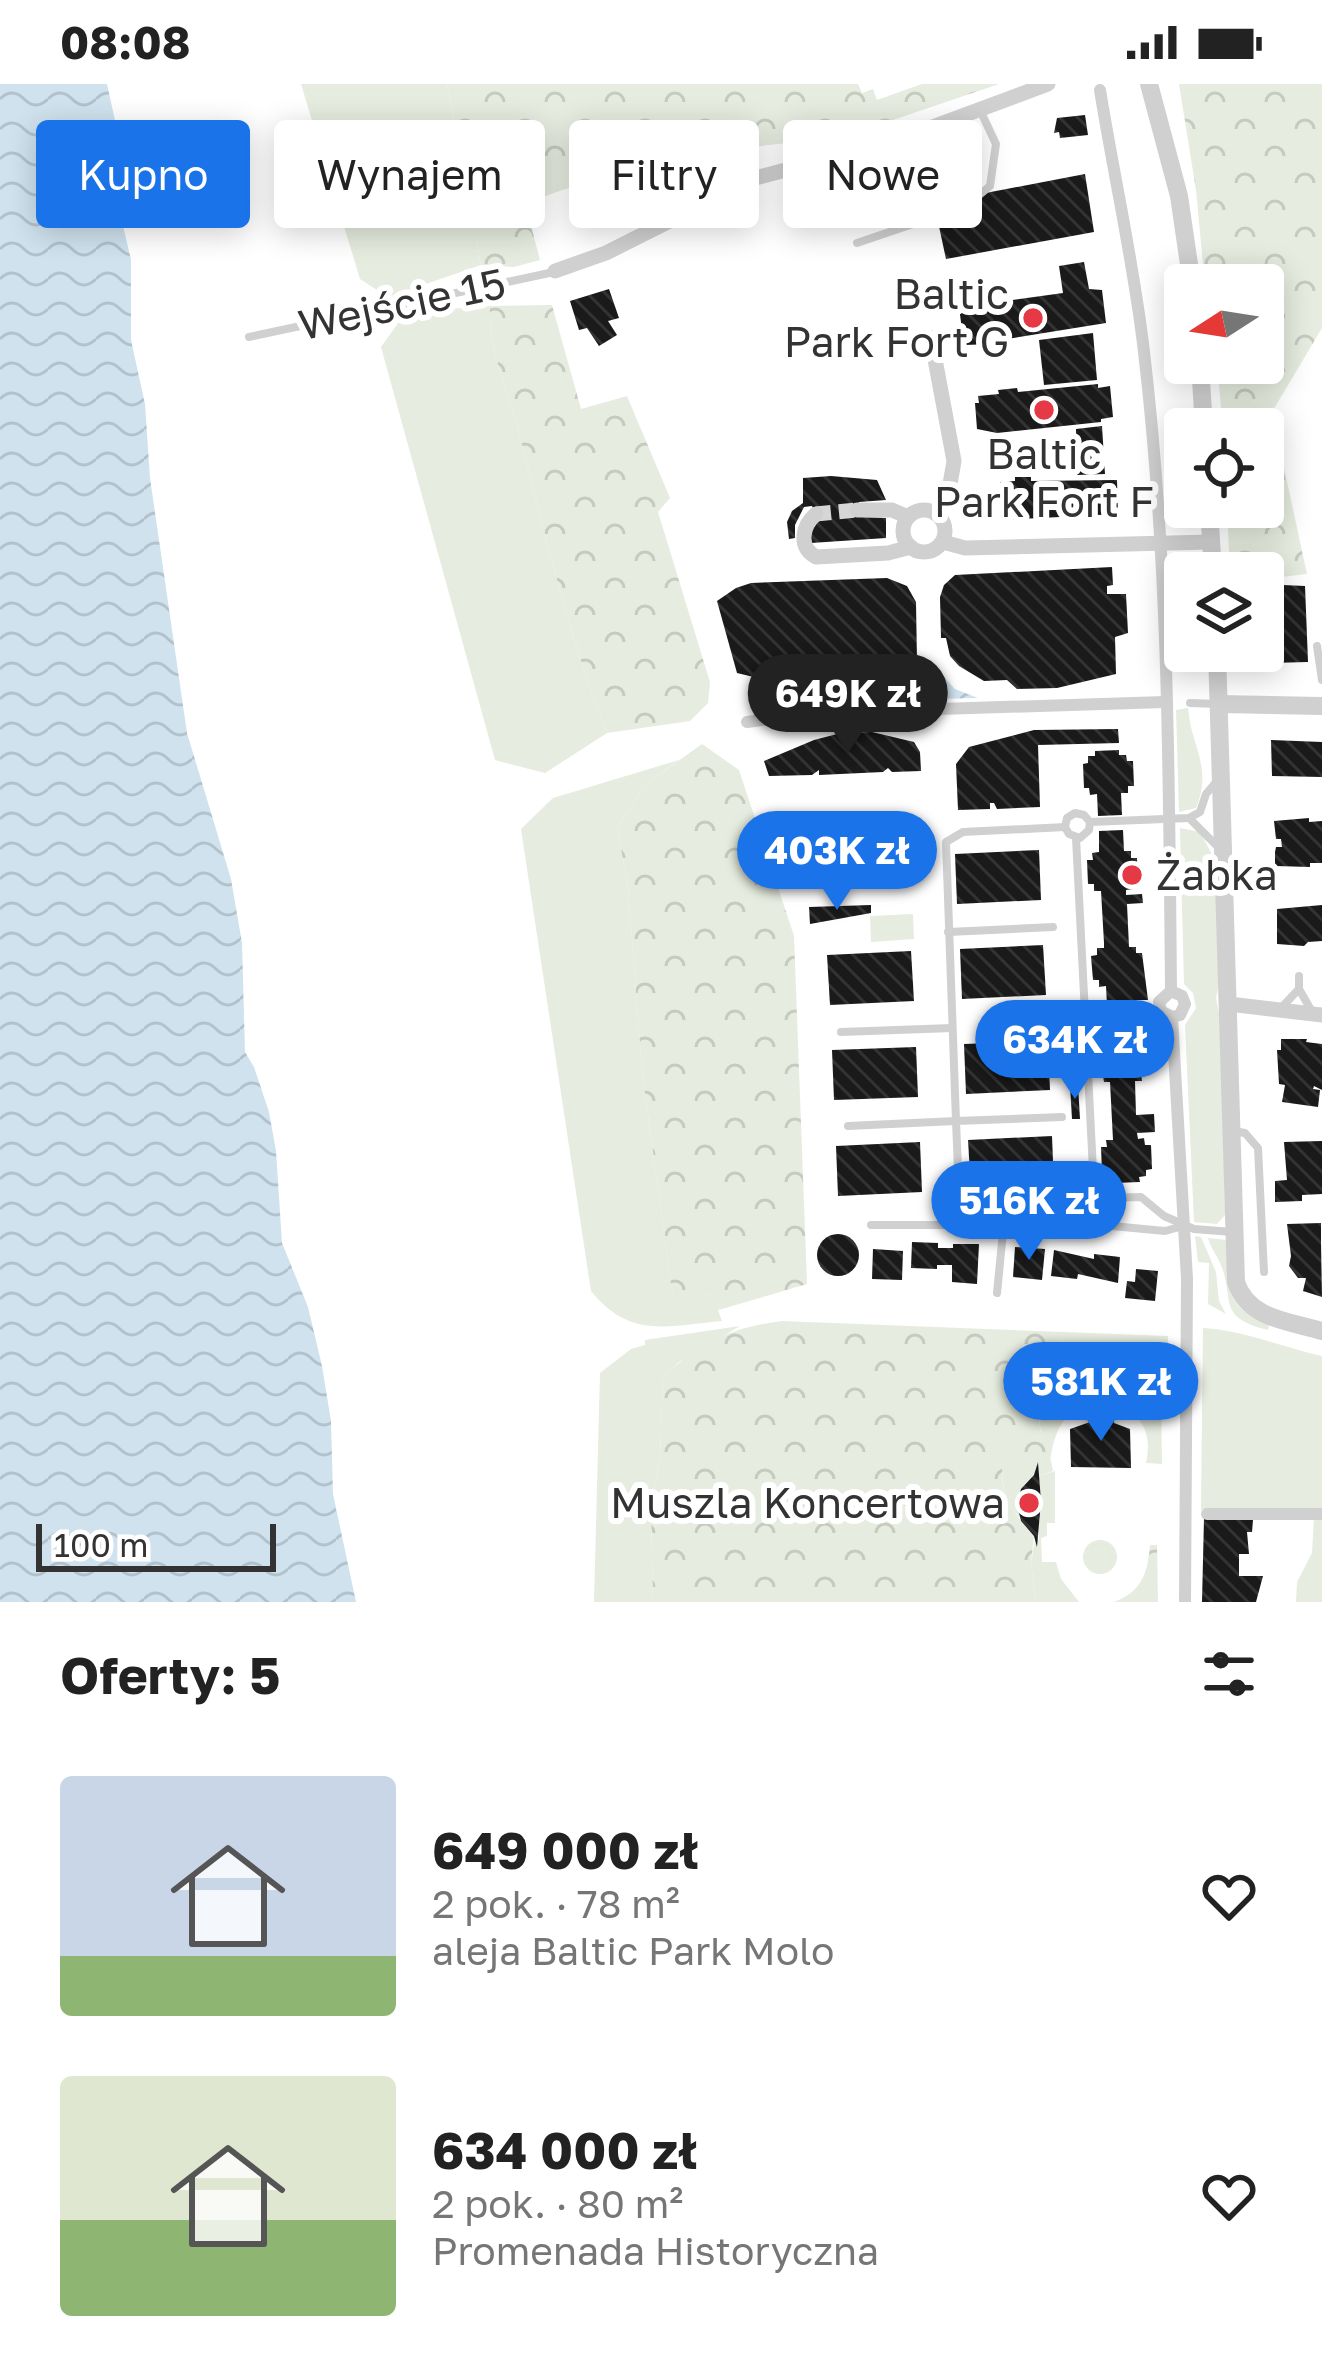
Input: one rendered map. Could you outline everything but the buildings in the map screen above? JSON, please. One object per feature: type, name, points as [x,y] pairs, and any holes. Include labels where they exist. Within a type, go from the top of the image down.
[{"type":"street","points":[[555,271],[606,253],[755,178],[892,142],[1048,84]]},
{"type":"street","points":[[1149,84],[1179,196],[1189,264]]},
{"type":"street","points":[[1100,90],[1144,351],[1158,543],[1171,991],[1160,998],[1159,1007],[1172,1017],[1185,1226],[1185,1602]]},
{"type":"street","points":[[932,338],[954,461],[950,490],[935,513]]},
{"type":"street","points":[[857,509],[892,511],[908,518]]},
{"type":"street","points":[[816,514],[806,522],[803,538],[806,549],[816,557],[888,554],[911,547],[930,552],[943,542],[944,524],[935,513],[924,510],[908,518],[903,530],[911,547]]},
{"type":"street","points":[[1210,528],[1212,552]]},
{"type":"street","points":[[943,542],[965,548],[1211,542]]},
{"type":"street","points":[[1218,672],[1236,1282],[1240,1294],[1258,1313],[1322,1330]]},
{"type":"street","points":[[747,722],[812,712],[1165,702]]},
{"type":"street","points":[[1219,704],[1322,706]]},
{"type":"street","points":[[1229,1004],[1318,1014]]},
{"type":"street","points":[[1207,1514],[1322,1514]]},
{"type":"lane","points":[[857,243],[967,206],[990,186],[995,144],[980,109]]},
{"type":"lane","name":"Wejście 15","points":[[249,337],[555,271]]},
{"type":"lane","points":[[1317,646],[1322,680]]},
{"type":"lane","points":[[1190,703],[1219,704]]},
{"type":"lane","points":[[1090,822],[1189,818],[1200,812],[1206,794],[1220,778]]},
{"type":"lane","points":[[1065,827],[1067,818],[1075,813],[1090,822]]},
{"type":"lane","points":[[1189,818],[1223,851]]},
{"type":"lane","points":[[1076,838],[1087,834],[1090,822]]},
{"type":"lane","points":[[959,1193],[944,851],[952,835],[1065,827],[1076,838],[1094,1190],[1106,1198],[1141,1197],[1185,1226]]},
{"type":"lane","points":[[947,932],[1053,927]]},
{"type":"lane","points":[[1299,976],[1299,989],[1318,1014]]},
{"type":"lane","points":[[1280,1009],[1299,989]]},
{"type":"lane","points":[[841,1032],[952,1028]]},
{"type":"lane","points":[[848,1126],[1062,1117]]},
{"type":"lane","points":[[1232,1131],[1245,1133],[1258,1148],[1264,1272]]},
{"type":"lane","points":[[872,1225],[1004,1222],[1017,1216],[1165,1231],[1185,1226],[1262,1227]]},
{"type":"lane","points":[[997,1294],[1004,1222]]},
{"type":"green space","points":[[301,84],[447,84],[454,120],[312,120]]},
{"type":"green space","points":[[447,84],[858,84],[862,93],[873,89],[877,100],[922,84],[999,84],[893,120],[783,120],[783,144],[759,146],[759,120],[569,120],[569,188],[545,196],[545,120],[454,120]]},
{"type":"green space","points":[[1179,84],[1322,84],[1322,328],[1274,408],[1221,408],[1219,384],[1284,384],[1284,264],[1203,264]]},
{"type":"green space","points":[[345,228],[474,228],[481,265],[388,297],[360,279]]},
{"type":"green space","points":[[474,228],[532,228],[540,260],[514,267],[481,265]]},
{"type":"green space","points":[[552,305],[581,409],[627,396],[670,498],[658,512],[710,682],[708,703],[690,721],[607,733],[579,656],[490,321],[490,306]]},
{"type":"green space","points":[[490,306],[494,351],[579,656],[607,733],[545,773],[495,760],[381,347],[406,312]]},
{"type":"green space","points":[[1284,468],[1307,574],[1284,577],[1284,552],[1229,552],[1228,528],[1284,528]]},
{"type":"green space","points":[[1188,708],[1200,757],[1201,794],[1196,808],[1179,812],[1176,710]]},
{"type":"green space","points":[[702,744],[739,770],[794,936],[807,1284],[722,1309],[709,1294],[673,1298],[642,1071],[628,888],[617,827],[646,784]]},
{"type":"green space","points":[[679,760],[646,784],[617,827],[628,888],[642,1071],[673,1297],[710,1294],[722,1309],[718,1310],[722,1321],[650,1326],[620,1317],[591,1291],[521,829],[553,798]]},
{"type":"green space","points":[[1180,828],[1200,832],[1215,860],[1225,1215],[1217,1224],[1194,1222],[1185,1025],[1196,1008],[1193,993],[1184,984]]},
{"type":"green space","points":[[922,836],[924,881],[840,882],[838,840]]},
{"type":"green space","points":[[913,914],[914,939],[871,942],[870,916]]},
{"type":"green space","points":[[1195,1236],[1201,1237],[1216,1272],[1219,1301],[1226,1314],[1208,1304],[1209,1263],[1198,1262]]},
{"type":"green space","points":[[1208,1238],[1227,1240],[1235,1301],[1269,1325],[1268,1330],[1234,1313]]},
{"type":"green space","points":[[782,1321],[1063,1332],[1040,1407],[1040,1429],[1053,1471],[1039,1476],[1039,1469],[1034,1475],[1004,1461],[1002,1471],[1009,1502],[1034,1536],[1031,1563],[1036,1602],[653,1602],[651,1511],[660,1456],[663,1378],[718,1338]]},
{"type":"green space","points":[[740,1326],[679,1362],[663,1378],[660,1456],[651,1511],[653,1602],[594,1602],[600,1373],[631,1349],[645,1345],[645,1340]]},
{"type":"green space","points":[[1203,1328],[1322,1356],[1322,1602],[1296,1602],[1297,1582],[1312,1553],[1314,1518],[1201,1510]]},
{"type":"green space","points":[[1063,1332],[1168,1336],[1168,1393],[1161,1395],[1162,1464],[1146,1463],[1148,1443],[1143,1427],[1116,1402],[1105,1407],[1105,1416],[1094,1415],[1094,1404],[1067,1417],[1050,1463],[1040,1410]]},
{"type":"green space","points":[[1003,1460],[1034,1475],[1019,1493],[1019,1517],[1005,1490]]},
{"type":"green space","points":[[1055,1471],[1055,1523],[1047,1523],[1047,1536],[1041,1538],[1042,1562],[1056,1562],[1061,1579],[1079,1602],[1036,1602],[1031,1563],[1035,1540],[1039,1540],[1039,1476]]},
{"type":"green space","points":[[1100,1540],[1112,1545],[1117,1557],[1112,1569],[1100,1574],[1088,1569],[1083,1557],[1088,1545]]},
{"type":"green space","points":[[1150,1545],[1157,1545],[1158,1602],[1114,1602],[1142,1580]]},
{"type":"water","points":[[0,84],[107,84],[115,120],[36,120],[36,228],[124,228],[131,260],[131,340],[145,404],[150,478],[187,733],[231,879],[242,943],[245,1052],[269,1112],[282,1243],[308,1307],[322,1366],[331,1421],[333,1494],[356,1602],[0,1602]]},
{"type":"water","points":[[928,676],[943,676],[955,689],[978,698],[897,700],[917,690]]},
{"type":"tunnel","points":[[816,514],[857,510]]},
{"type":"place","name":"Baltic Park Fort G","points":[[1033,318]]},
{"type":"place","name":"Baltic Park Fort F","points":[[1044,410]]},
{"type":"place","name":"Żabka","points":[[1132,875]]},
{"type":"place","name":"Muszla Koncertowa","points":[[1029,1503]]}]
